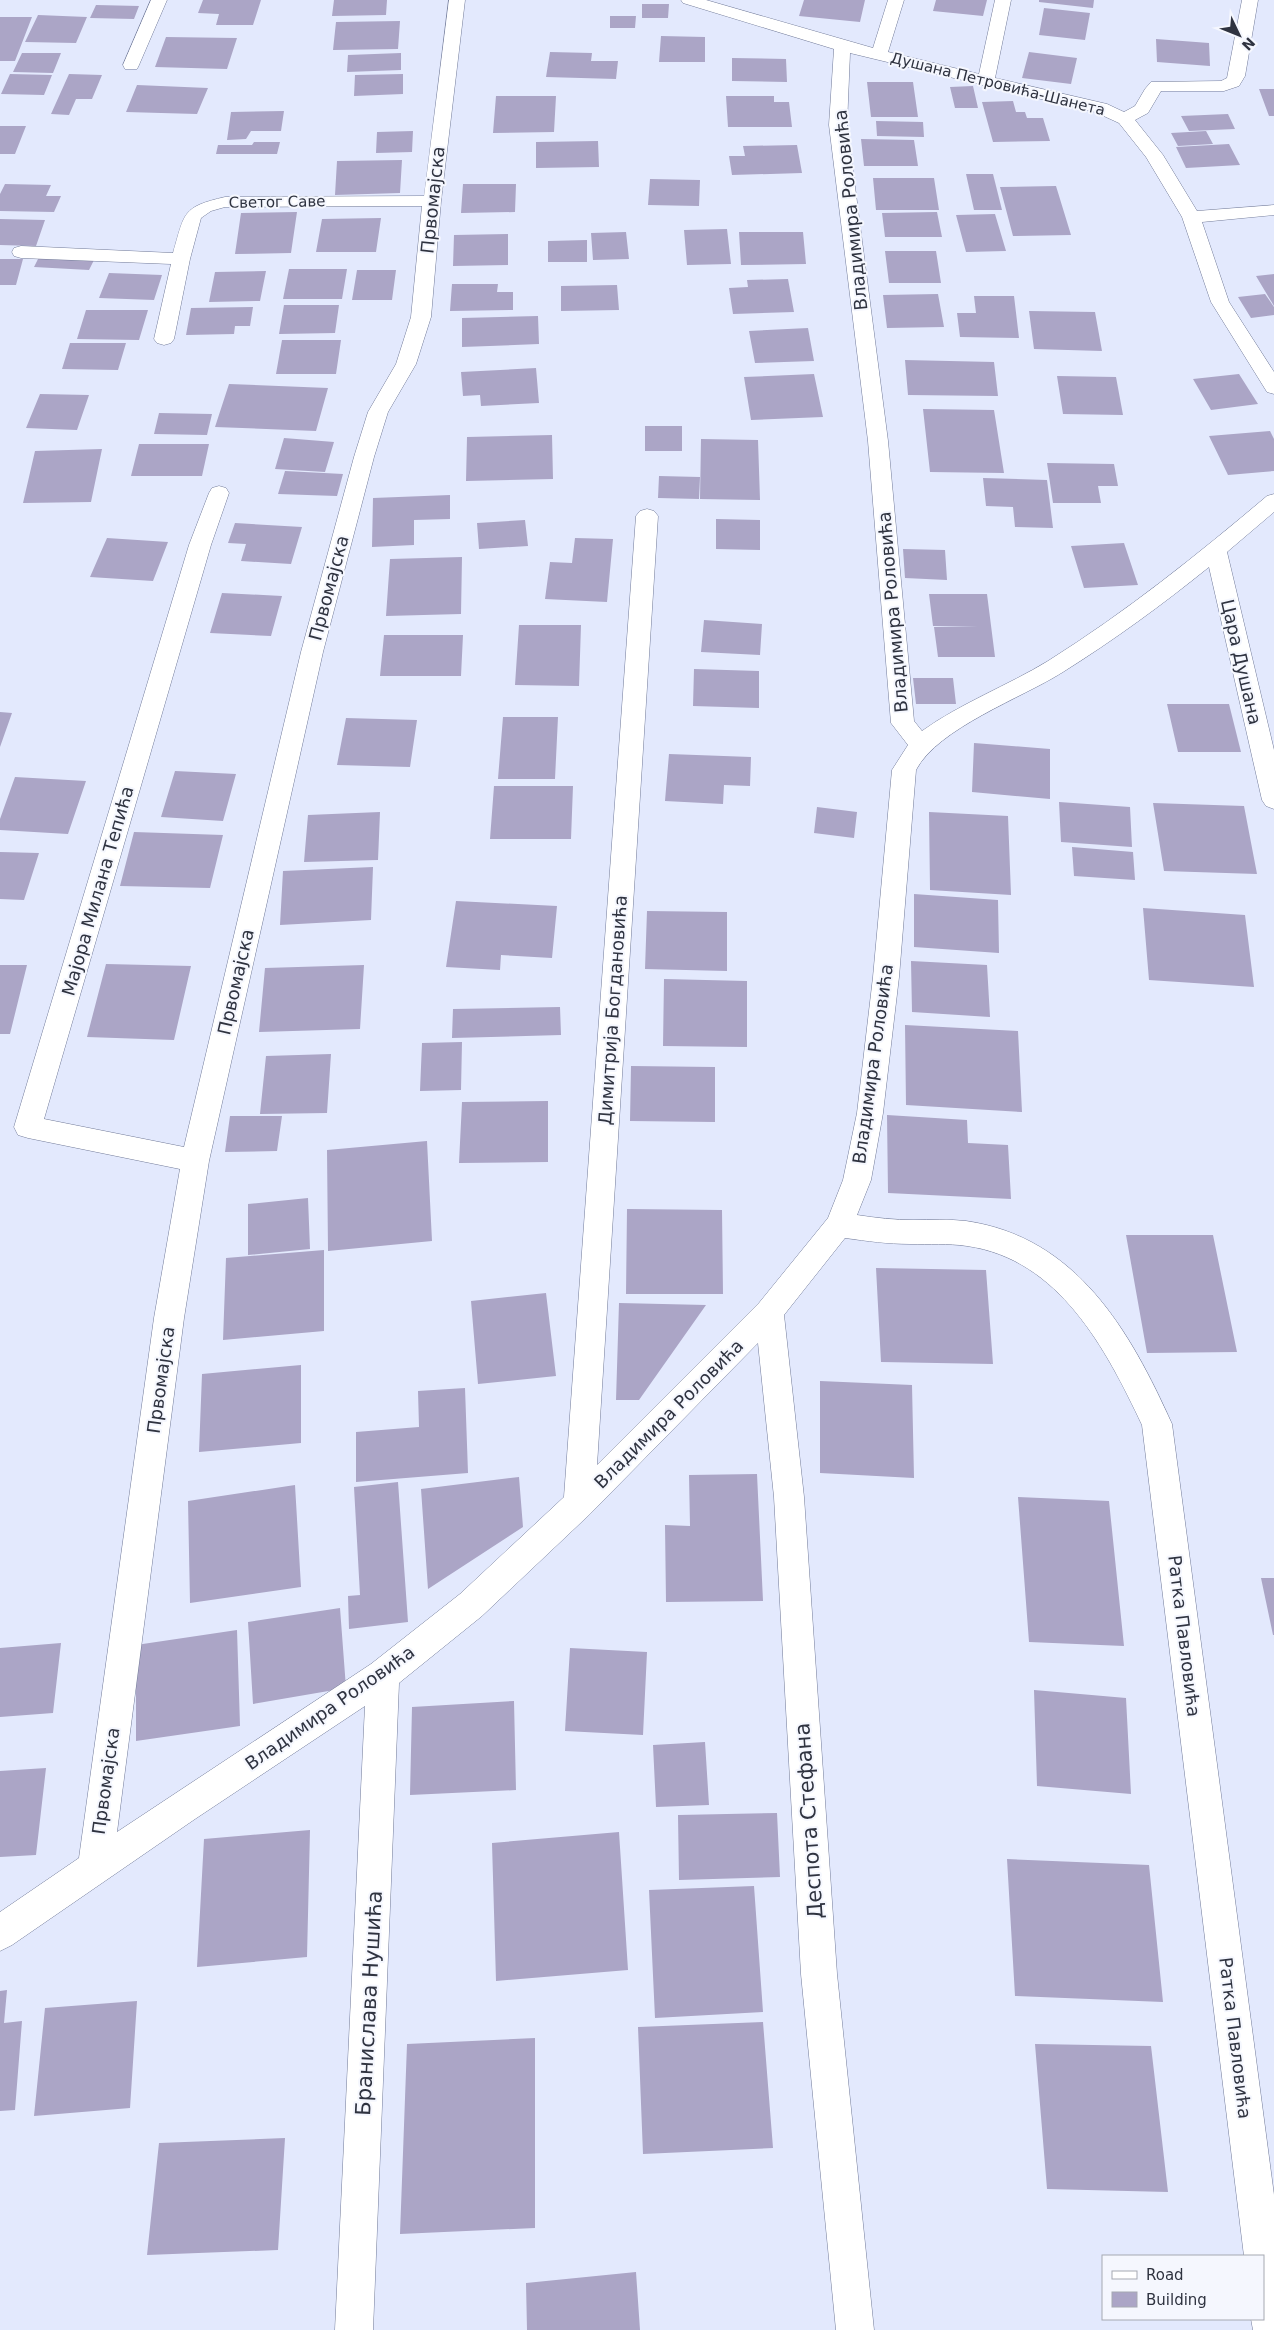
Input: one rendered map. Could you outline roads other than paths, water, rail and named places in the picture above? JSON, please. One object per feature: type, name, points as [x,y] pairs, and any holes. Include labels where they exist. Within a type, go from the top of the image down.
[{"type":"street","points":[[131,65],[159,0]]},
{"type":"street","name":"Првомајска","points":[[95,1867],[169,1318],[195,1161],[312,652],[364,457],[378,412],[406,364],[421,317],[432,201],[457,0]]},
{"type":"street","name":"Душана Петровића-Шанета","points":[[689,0],[842,46],[1101,108],[1125,119],[1154,155],[1191,217],[1220,302],[1274,388]]},
{"type":"street","points":[[879,55],[896,0]]},
{"type":"street","points":[[986,82],[1003,0]]},
{"type":"street","points":[[1125,119],[1142,109],[1153,89],[1157,86],[1224,86],[1233,82],[1237,76],[1250,0]]},
{"type":"street","name":"Владимира Роловића","points":[[95,1867],[383,1676],[471,1605],[579,1504],[769,1312],[838,1225],[857,1180],[870,1113],[883,1004],[904,770],[910,756],[920,745],[903,723],[878,441],[838,125],[842,46]]},
{"type":"street","name":"Светог Саве","points":[[164,339],[180,259],[192,216],[205,207],[225,202],[432,201]]},
{"type":"street","points":[[1191,217],[1274,210]]},
{"type":"street","points":[[21,252],[180,259]]},
{"type":"street","name":"Мајора Милана Тепића","points":[[195,1161],[28,1127],[200,545],[219,493]]},
{"type":"street","points":[[920,745],[944,728],[1066,660],[1148,605],[1216,552],[1274,501]]},
{"type":"street","name":"Димитрија Богдановића","points":[[579,1504],[647,516]]},
{"type":"street","name":"Цара Душана","points":[[1216,552],[1274,800]]},
{"type":"street","name":"Ратка Павловића","points":[[838,1225],[903,1232],[973,1234],[1009,1243],[1048,1267],[1089,1303],[1124,1355],[1157,1424],[1263,2255]]},
{"type":"street","name":"Деспота Стефана","points":[[769,1312],[789,1497],[819,1974],[855,2330]]},
{"type":"street","name":"Бранислава Нушића","points":[[354,2330],[383,1676]]},
{"type":"street","points":[[0,1933],[95,1867]]},
{"type":"street","name":"Ратка Павловића","points":[[1264,2264],[1272,2330]]}]
